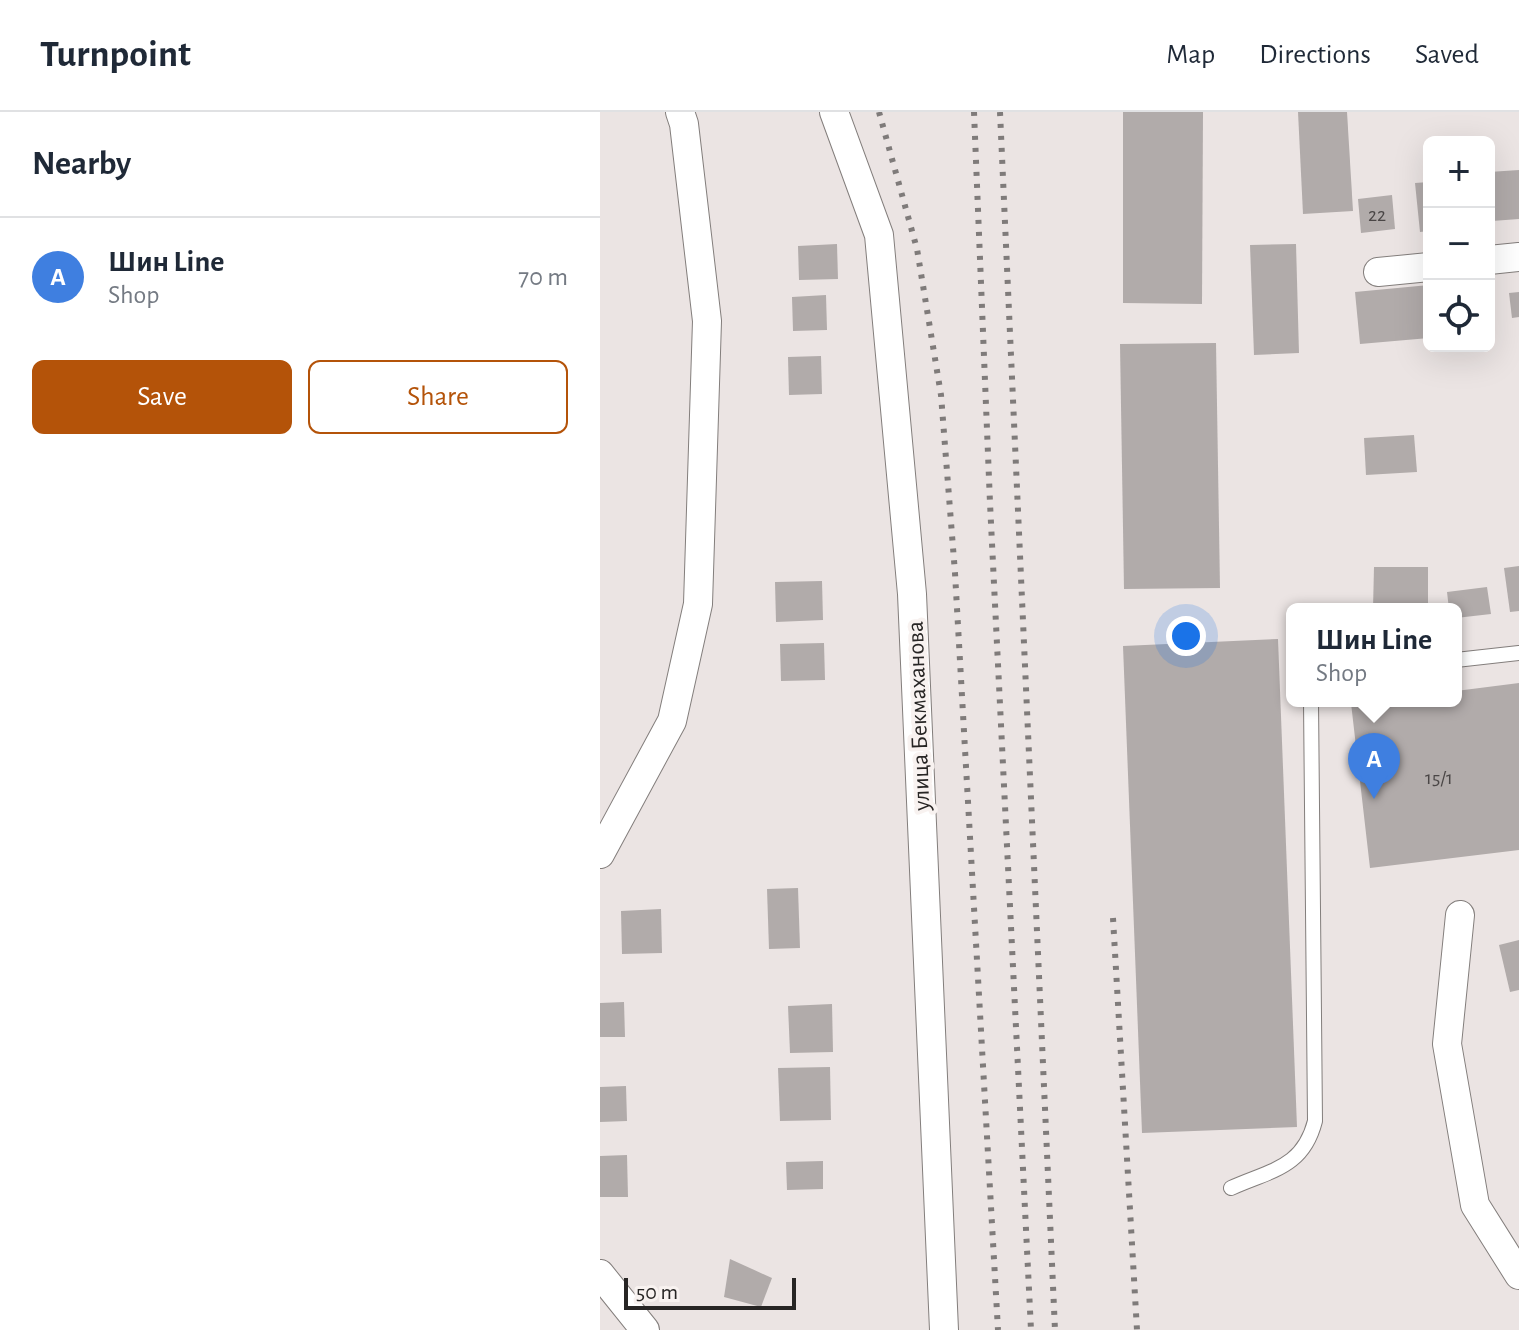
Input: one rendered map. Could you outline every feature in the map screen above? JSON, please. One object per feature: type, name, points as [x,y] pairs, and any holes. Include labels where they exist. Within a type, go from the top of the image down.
[{"type":"street","points":[[600,854],[672,721],[698,604],[707,321],[684,124],[680,112]]},
{"type":"street","name":"улица Бекмаханова","points":[[834,112],[879,235],[907,532],[944,1330]]},
{"type":"street","points":[[1495,259],[1519,257]]},
{"type":"street","points":[[1378,272],[1423,268]]},
{"type":"street","points":[[1460,915],[1447,1044],[1475,1205],[1519,1275]]},
{"type":"street","points":[[600,1274],[645,1330]]},
{"type":"lane","points":[[1462,659],[1519,653]]},
{"type":"lane","points":[[1231,1188],[1297,1159],[1310,1139],[1315,1121],[1311,707]]},
{"type":"building","points":[[1123,112],[1203,112],[1202,304],[1123,303]]},
{"type":"building","points":[[1298,112],[1347,112],[1353,211],[1303,214]]},
{"type":"building","points":[[1519,170],[1519,219],[1495,221],[1495,172]]},
{"type":"building","points":[[1423,182],[1423,232],[1420,232],[1415,183]]},
{"type":"building","points":[[1392,195],[1395,229],[1361,233],[1358,199]]},
{"type":"building","points":[[837,244],[838,279],[799,280],[798,246]]},
{"type":"building","points":[[1296,244],[1299,353],[1254,355],[1250,245]]},
{"type":"building","points":[[1423,286],[1423,339],[1360,344],[1355,292]]},
{"type":"building","points":[[1519,292],[1519,317],[1512,318],[1509,293]]},
{"type":"building","points":[[826,295],[827,330],[793,331],[792,297]]},
{"type":"building","points":[[1216,343],[1220,588],[1124,589],[1120,344]]},
{"type":"building","points":[[821,356],[822,394],[789,395],[788,357]]},
{"type":"building","points":[[1414,435],[1417,472],[1366,475],[1364,438]]},
{"type":"building","points":[[1519,566],[1519,611],[1510,612],[1504,568]]},
{"type":"building","points":[[1374,567],[1428,567],[1428,603],[1373,603]]},
{"type":"building","points":[[822,581],[823,620],[776,622],[775,582]]},
{"type":"building","points":[[1487,587],[1491,614],[1462,617],[1462,603],[1448,603],[1447,592]]},
{"type":"building","points":[[1278,639],[1297,1127],[1142,1133],[1123,646]]},
{"type":"building","points":[[824,643],[825,680],[781,681],[780,644]]},
{"type":"building","points":[[1519,683],[1519,850],[1370,868],[1351,707],[1462,707],[1462,690]]},
{"type":"building","points":[[798,888],[800,948],[769,949],[767,889]]},
{"type":"building","points":[[661,909],[662,953],[622,954],[621,911]]},
{"type":"building","points":[[1519,940],[1519,990],[1510,992],[1499,945]]},
{"type":"building","points":[[624,1002],[625,1037],[600,1037],[600,1003]]},
{"type":"building","points":[[832,1004],[833,1052],[790,1053],[788,1006]]},
{"type":"building","points":[[830,1067],[831,1120],[780,1121],[778,1068]]},
{"type":"building","points":[[626,1086],[627,1121],[600,1122],[600,1087]]},
{"type":"building","points":[[627,1155],[628,1197],[600,1197],[600,1156]]},
{"type":"building","points":[[823,1161],[823,1189],[787,1190],[786,1162]]},
{"type":"building","points":[[730,1259],[772,1278],[761,1307],[724,1297]]},
{"type":"railway","points":[[879,112],[917,249],[941,395],[955,573],[998,1330]]},
{"type":"railway","points":[[974,112],[1031,1330]]},
{"type":"railway","points":[[1000,112],[1055,1330]]},
{"type":"railway","points":[[1113,918],[1137,1330]]},
{"type":"place","name":"Шин Line","points":[[1374,799]]}]
